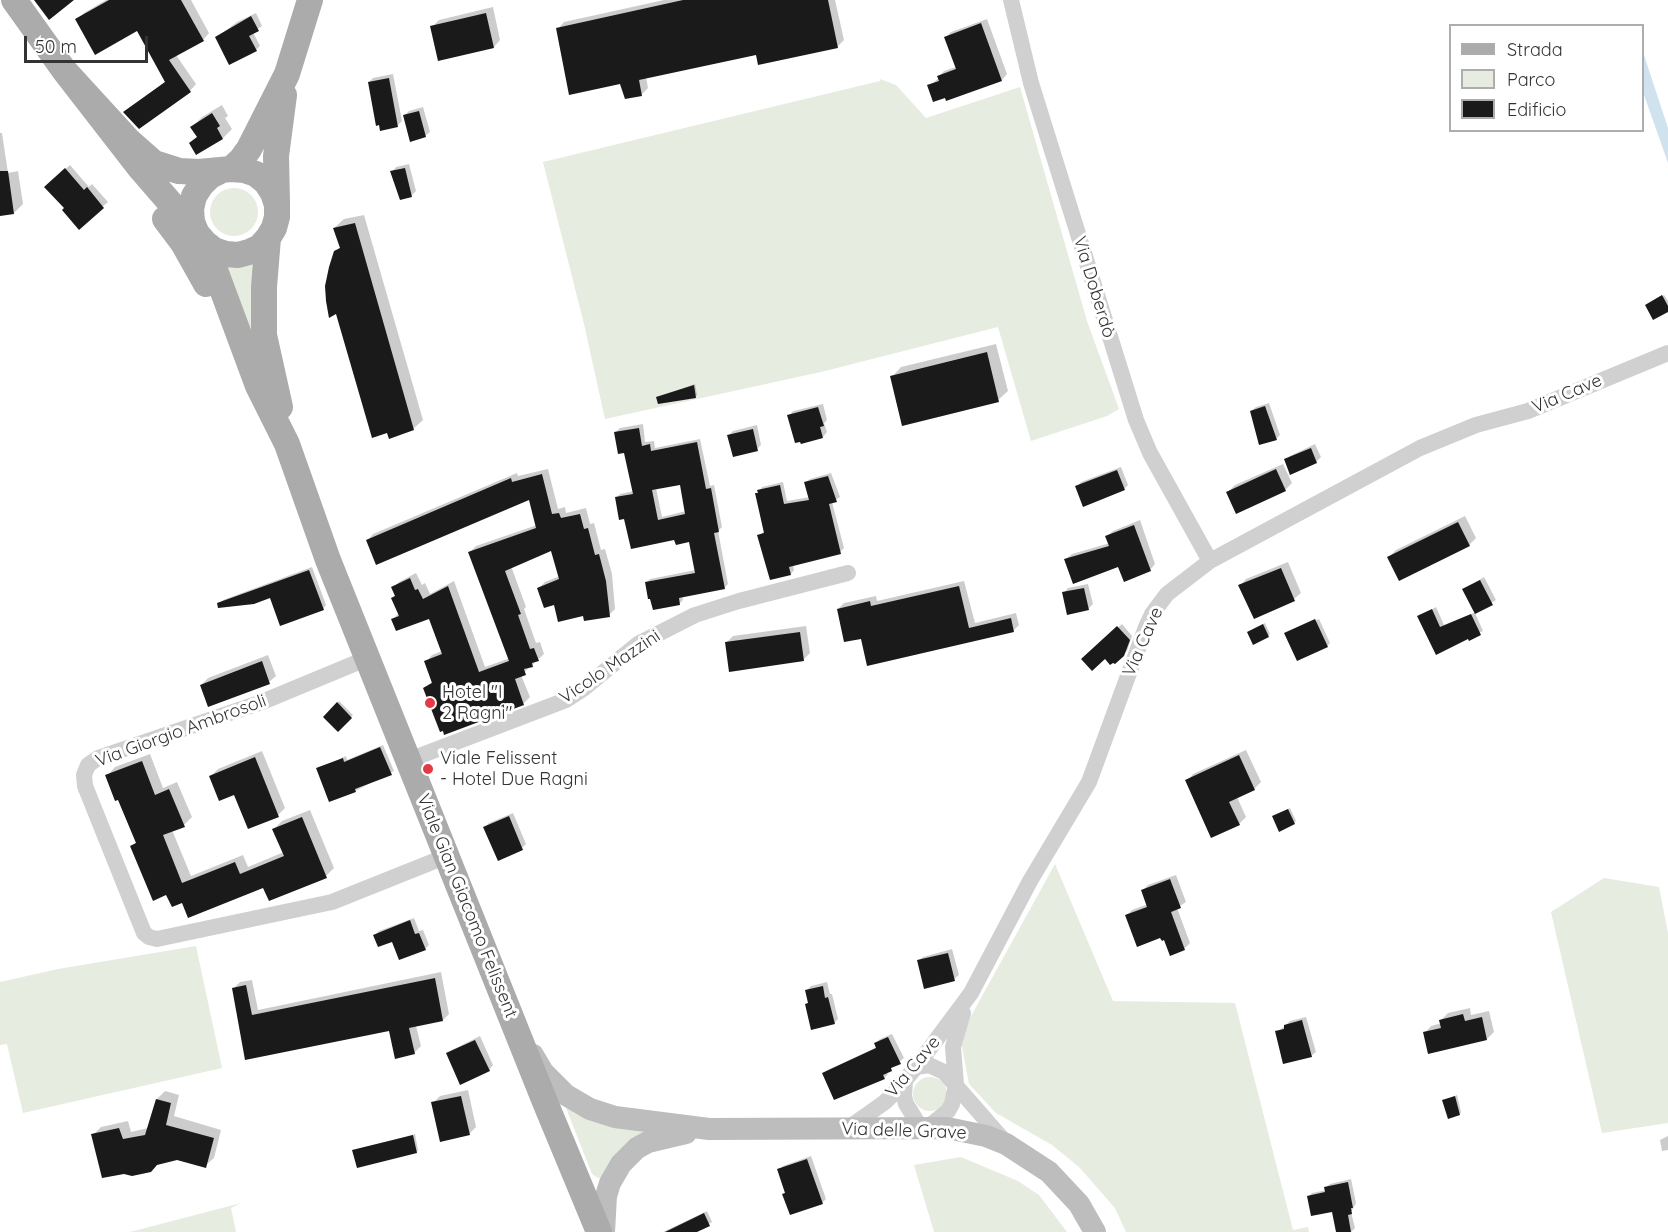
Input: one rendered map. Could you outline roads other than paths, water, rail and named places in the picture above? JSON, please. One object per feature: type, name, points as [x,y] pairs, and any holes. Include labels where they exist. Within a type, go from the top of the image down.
[{"type":"main road","name":"Viale Gian Giacomo Felissent","points":[[14,0],[64,70],[141,168],[201,239],[220,252],[238,255],[249,252],[268,238],[274,228],[277,205],[273,193],[261,178],[244,170],[179,171],[154,163],[129,141],[64,70]]},
{"type":"main road","points":[[227,170],[241,160],[249,149],[287,74],[310,0]]},
{"type":"main road","points":[[64,70],[194,262],[258,386]]},
{"type":"main road","points":[[277,205],[276,156],[287,74]]},
{"type":"main road","name":"Viale Gian Giacomo Felissent","points":[[227,170],[210,176],[201,185],[194,196],[192,215],[258,386],[287,444],[328,560],[599,1232]]},
{"type":"main road","name":"Viale Gian Giacomo Felissent","points":[[268,238],[264,287],[264,335],[287,444]]},
{"type":"main road","name":"Via delle Grave","points":[[516,1026],[543,1072],[578,1102],[603,1114],[709,1129],[924,1128],[967,1131],[1006,1144],[1034,1161],[1064,1186],[1079,1204],[1095,1232]]},
{"type":"main road","name":"Via delle Grave","points":[[604,1232],[606,1196],[610,1183],[615,1172],[628,1156],[648,1142],[709,1129]]},
{"type":"street","name":"Via Doberdò","points":[[1011,0],[1031,83],[1136,420],[1150,453],[1210,561]]},
{"type":"street","name":"Via Cave","points":[[847,1129],[885,1102],[905,1081],[972,993],[1030,881],[1089,782],[1152,614],[1167,594],[1210,561],[1420,448],[1476,425],[1528,411],[1668,353]]},
{"type":"street","name":"Vicolo Mazzini","points":[[409,760],[566,700],[638,644],[695,615],[739,601],[848,573]]},
{"type":"street","name":"Via Giorgio Ambrosoli","points":[[368,658],[262,702],[98,758],[88,765],[84,775],[85,786],[144,933],[157,939],[332,902],[447,856]]},
{"type":"street","points":[[905,1081],[904,1096],[910,1113],[924,1128],[948,1111],[955,1096],[953,1047],[956,1032],[972,993]]},
{"type":"street","points":[[916,1067],[929,1065],[937,1067],[950,1077],[1006,1144]]},
{"type":"water","points":[[1644,55],[1668,128],[1668,163],[1644,95]]},
{"type":"place","name":"Hotel \"I 2 Ragni\"","points":[[430,703]]},
{"type":"place","name":"Viale Felissent - Hotel Due Ragni","points":[[428,769]]}]
